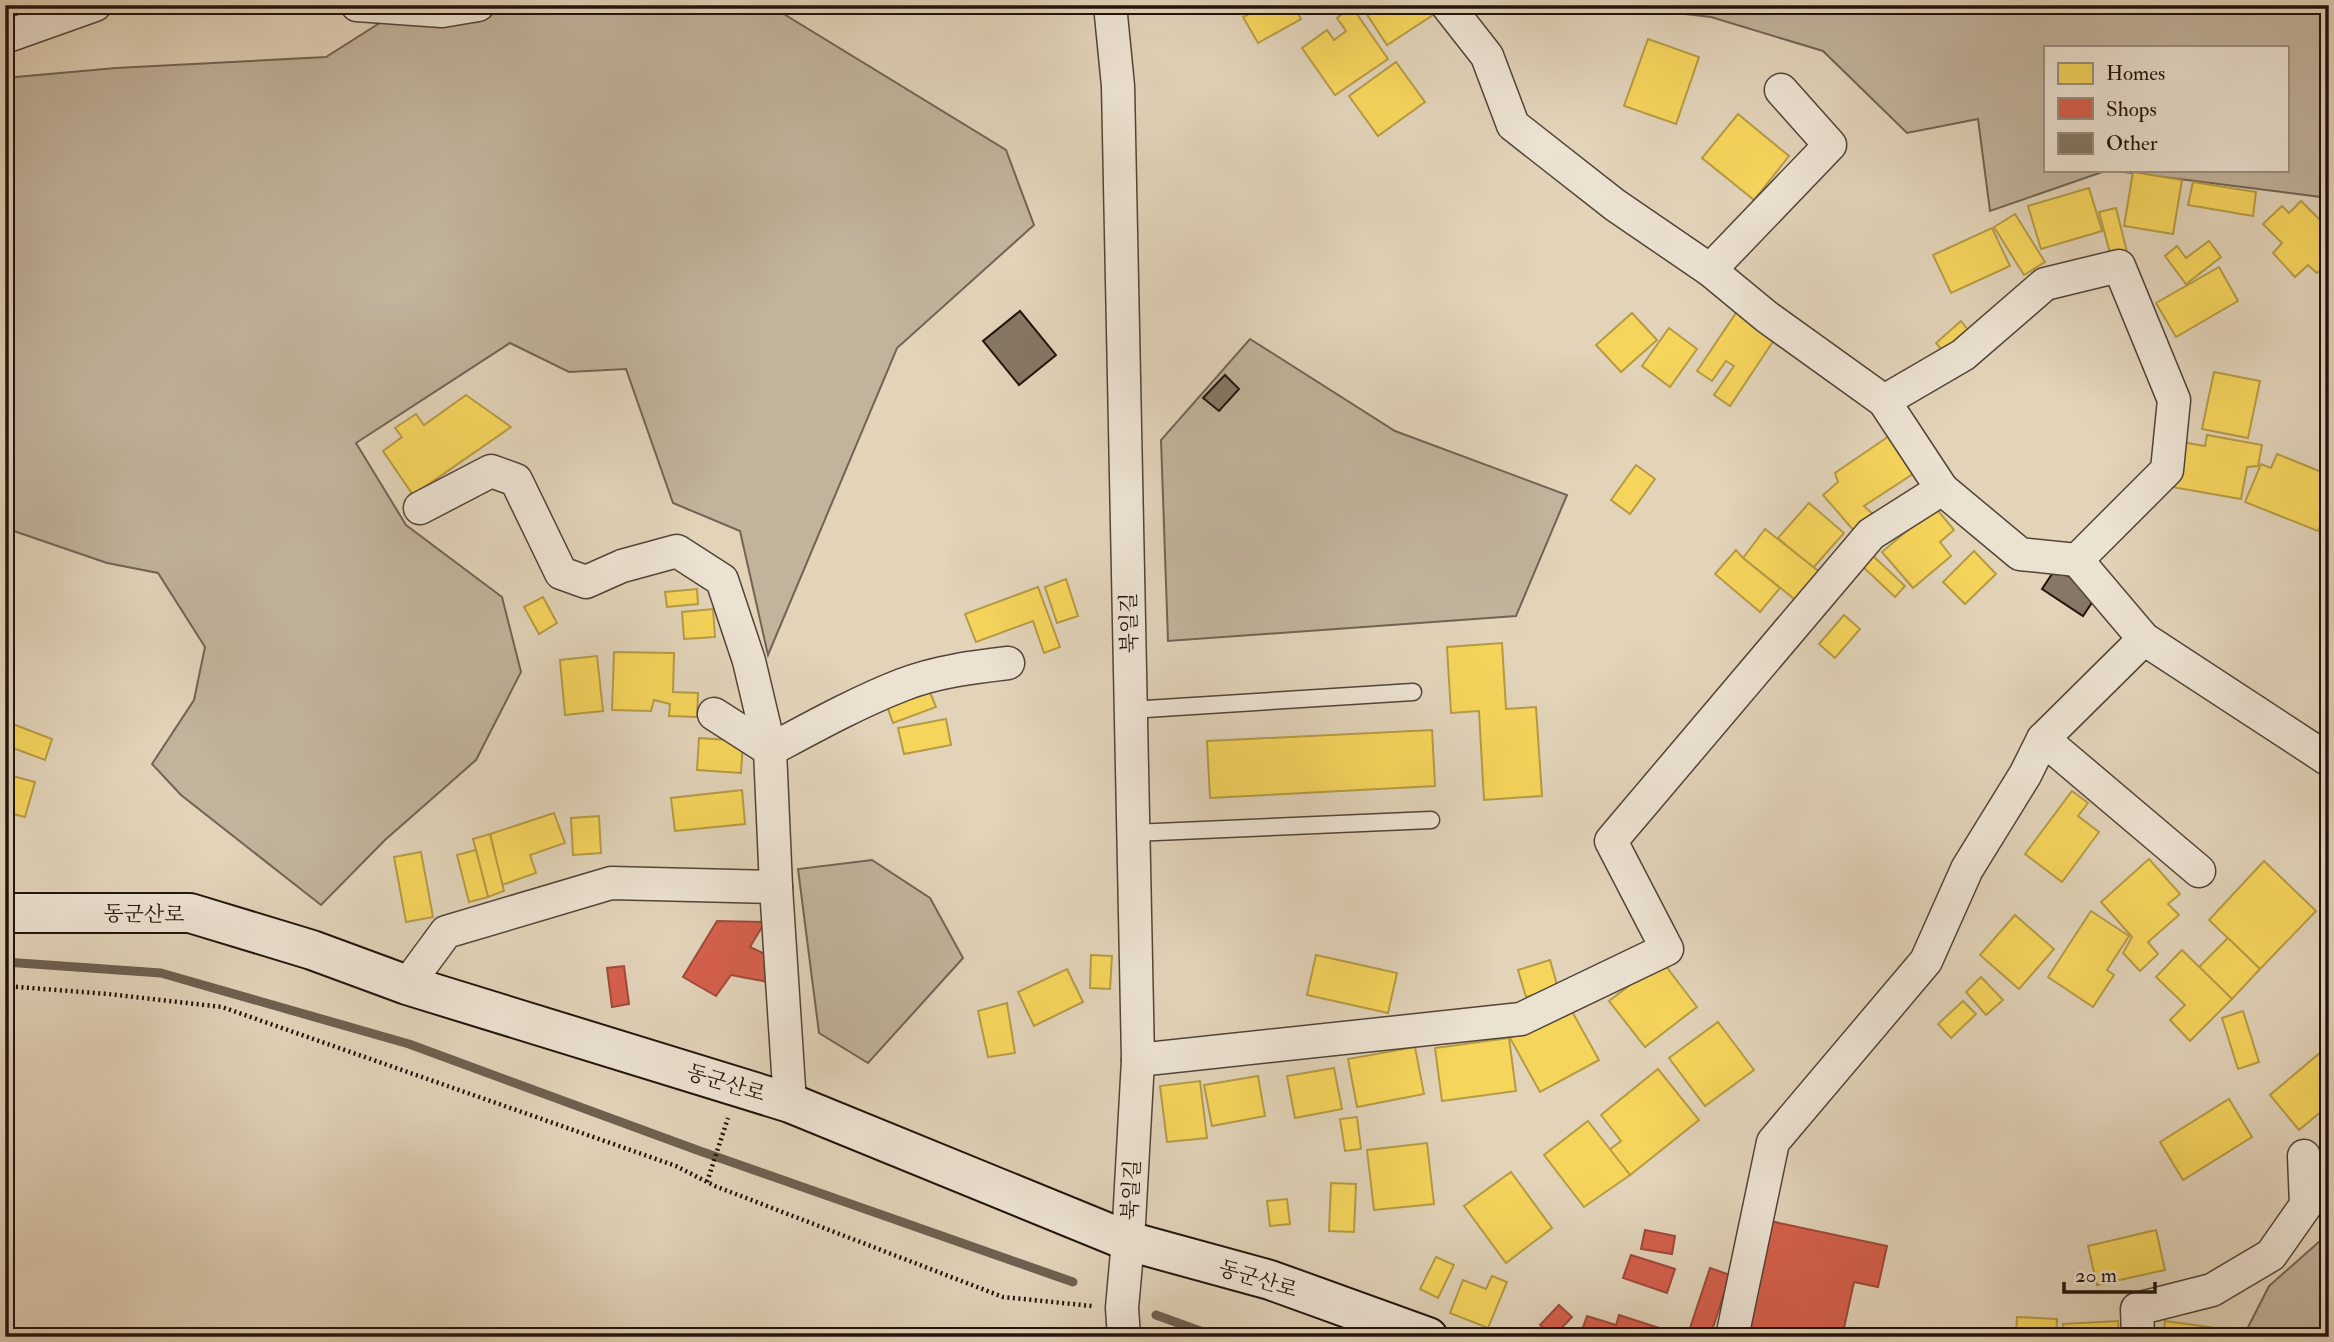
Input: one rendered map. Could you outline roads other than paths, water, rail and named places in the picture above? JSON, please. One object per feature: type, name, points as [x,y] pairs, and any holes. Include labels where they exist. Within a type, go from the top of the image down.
[{"type":"street","points":[[5,37],[94,5]]},
{"type":"street","points":[[356,5],[442,11],[478,5]]},
{"type":"street","name":"북일길","points":[[1110,5],[1118,86],[1138,1060],[1123,1323]]},
{"type":"street","points":[[1447,5],[1487,56],[1513,125],[1615,205],[1710,270],[1767,317],[1884,401],[1942,489],[2020,554],[2077,559],[2144,639],[2329,760]]},
{"type":"street","points":[[1710,270],[1830,145],[1781,90]]},
{"type":"street","points":[[1884,401],[1964,355],[2045,284],[2119,267],[2174,400],[2167,470],[2077,559]]},
{"type":"street","points":[[420,508],[491,471],[516,480],[561,573],[586,582],[622,566],[677,551],[722,580],[749,661],[771,750],[776,887],[790,1103]]},
{"type":"street","points":[[1138,1060],[1521,1019],[1667,949],[1611,841],[1871,534],[1942,489]]},
{"type":"street","points":[[1732,1337],[1773,1142],[1926,961],[1967,869],[2025,775],[2043,739],[2144,639]]},
{"type":"street","points":[[771,750],[837,714],[904,684],[967,668],[1008,663]]},
{"type":"street","points":[[714,714],[771,750]]},
{"type":"street","points":[[2043,739],[2199,871]]},
{"type":"street","points":[[407,985],[446,932],[611,883],[776,887]]},
{"type":"street","name":"동군산로","points":[[5,913],[190,913],[312,950],[407,985],[790,1103],[1128,1241],[1270,1280],[1428,1337]]},
{"type":"street","points":[[2138,1337],[2137,1309],[2213,1290],[2271,1255],[2306,1205],[2304,1156]]},
{"type":"lane","points":[[1130,710],[1413,692]]},
{"type":"lane","points":[[1133,833],[1432,820]]},
{"type":"waterway","points":[[5,962],[161,973],[409,1044],[697,1150],[1073,1282]]},
{"type":"waterway","points":[[1156,1315],[1217,1337]]}]
